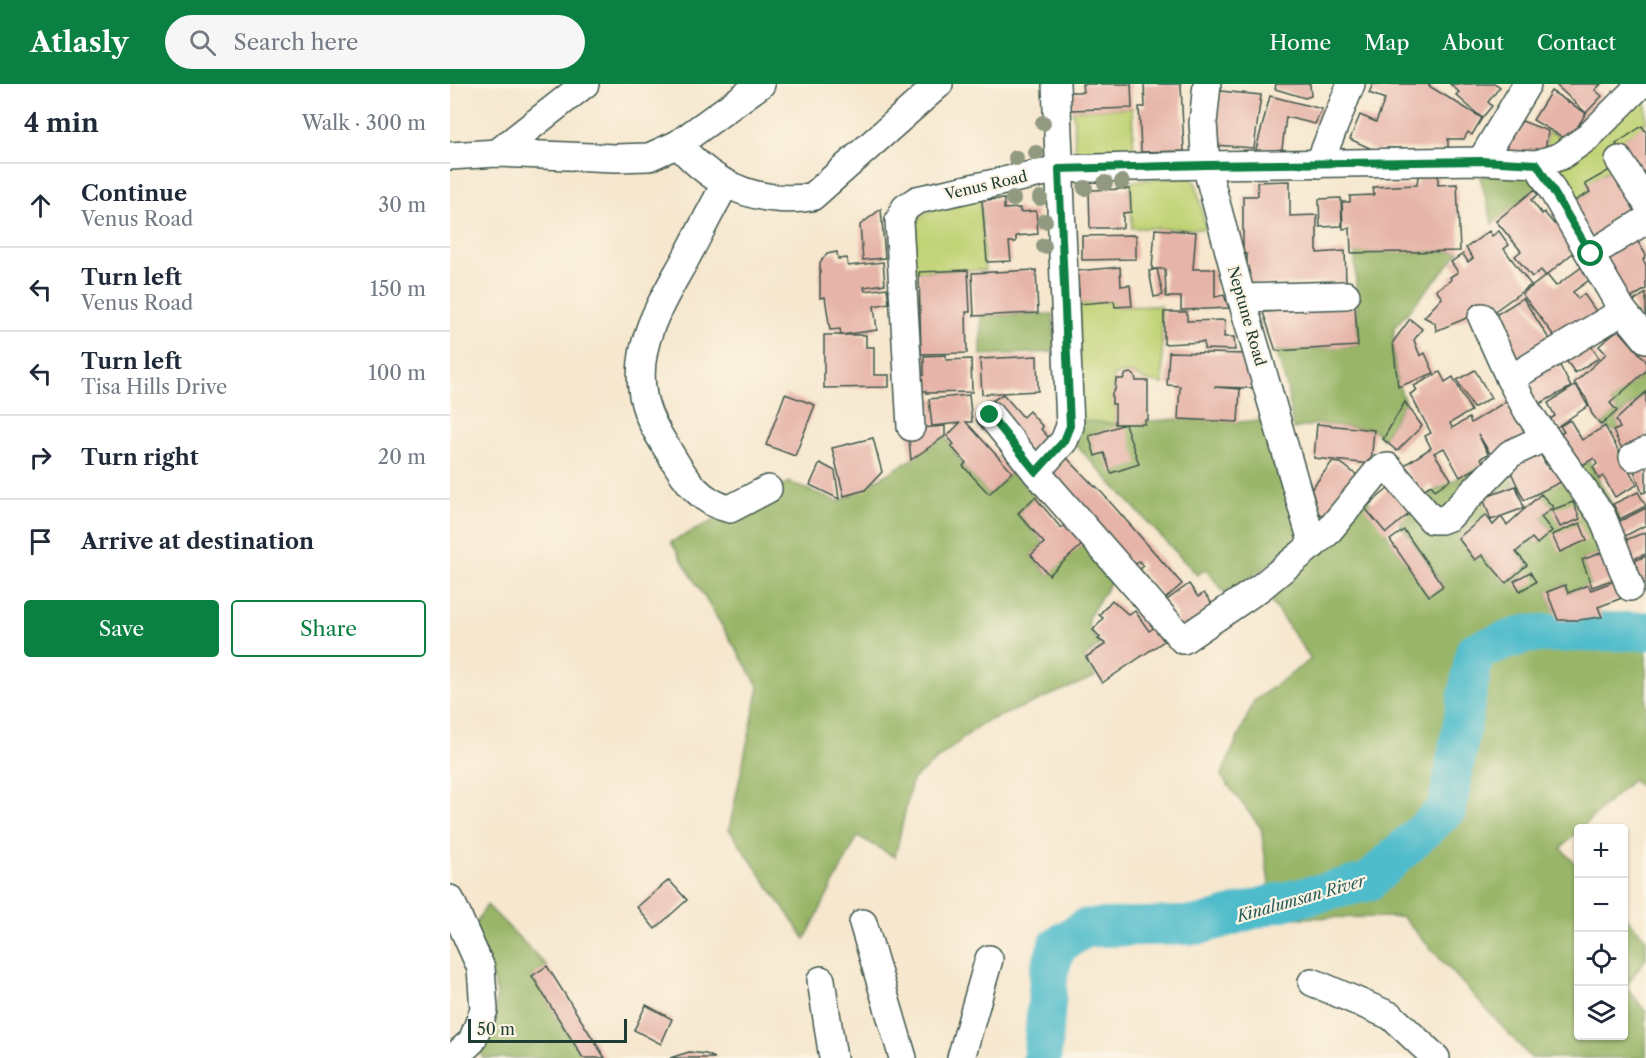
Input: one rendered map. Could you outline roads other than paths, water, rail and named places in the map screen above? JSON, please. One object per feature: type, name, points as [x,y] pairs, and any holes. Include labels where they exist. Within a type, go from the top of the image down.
[{"type":"street","points":[[496,153],[585,84]]},
{"type":"street","points":[[450,156],[496,153],[633,159],[650,157],[678,144],[761,84]]},
{"type":"street","points":[[678,144],[694,163],[726,183],[756,195],[794,200],[812,197],[826,187],[939,84]]},
{"type":"street","points":[[1036,472],[1064,441],[1070,426],[1056,84]]},
{"type":"street","name":"Neptune Road","points":[[1208,84],[1203,123],[1206,165],[1241,298],[1313,545]]},
{"type":"street","points":[[1319,164],[1351,84]]},
{"type":"street","points":[[1481,161],[1527,84]]},
{"type":"street","name":"Venus Road","points":[[911,427],[899,221],[905,208],[917,200],[1059,169],[1481,161],[1537,164],[1561,156],[1588,137],[1641,84]]},
{"type":"street","points":[[1619,160],[1646,202]]},
{"type":"street","points":[[1537,164],[1623,311],[1646,339]]},
{"type":"street","points":[[726,183],[653,317],[641,373],[642,390],[647,411],[656,431],[679,470],[698,494],[730,509],[768,489]]},
{"type":"street","points":[[1591,254],[1646,220]]},
{"type":"street","points":[[1241,298],[1346,295]]},
{"type":"street","points":[[1510,379],[1623,311]]},
{"type":"street","points":[[1482,317],[1510,379],[1528,412],[1602,516],[1630,587]]},
{"type":"street","points":[[990,415],[1036,472],[1183,640],[1261,587],[1327,534],[1382,468],[1388,467],[1432,520],[1441,520],[1449,517],[1510,454],[1546,437]]},
{"type":"street","points":[[450,899],[481,968],[484,1010],[472,1041],[453,1058]]},
{"type":"street","points":[[863,923],[903,1058]]},
{"type":"street","points":[[961,1058],[989,959]]},
{"type":"street","points":[[821,980],[833,1058]]},
{"type":"street","points":[[1312,982],[1391,1016],[1436,1058]]},
{"type":"waterway","name":"Kinalumsan River","points":[[1042,1058],[1049,972],[1057,946],[1085,928],[1201,925],[1272,904],[1368,882],[1447,809],[1475,651],[1527,634],[1646,631]]}]
